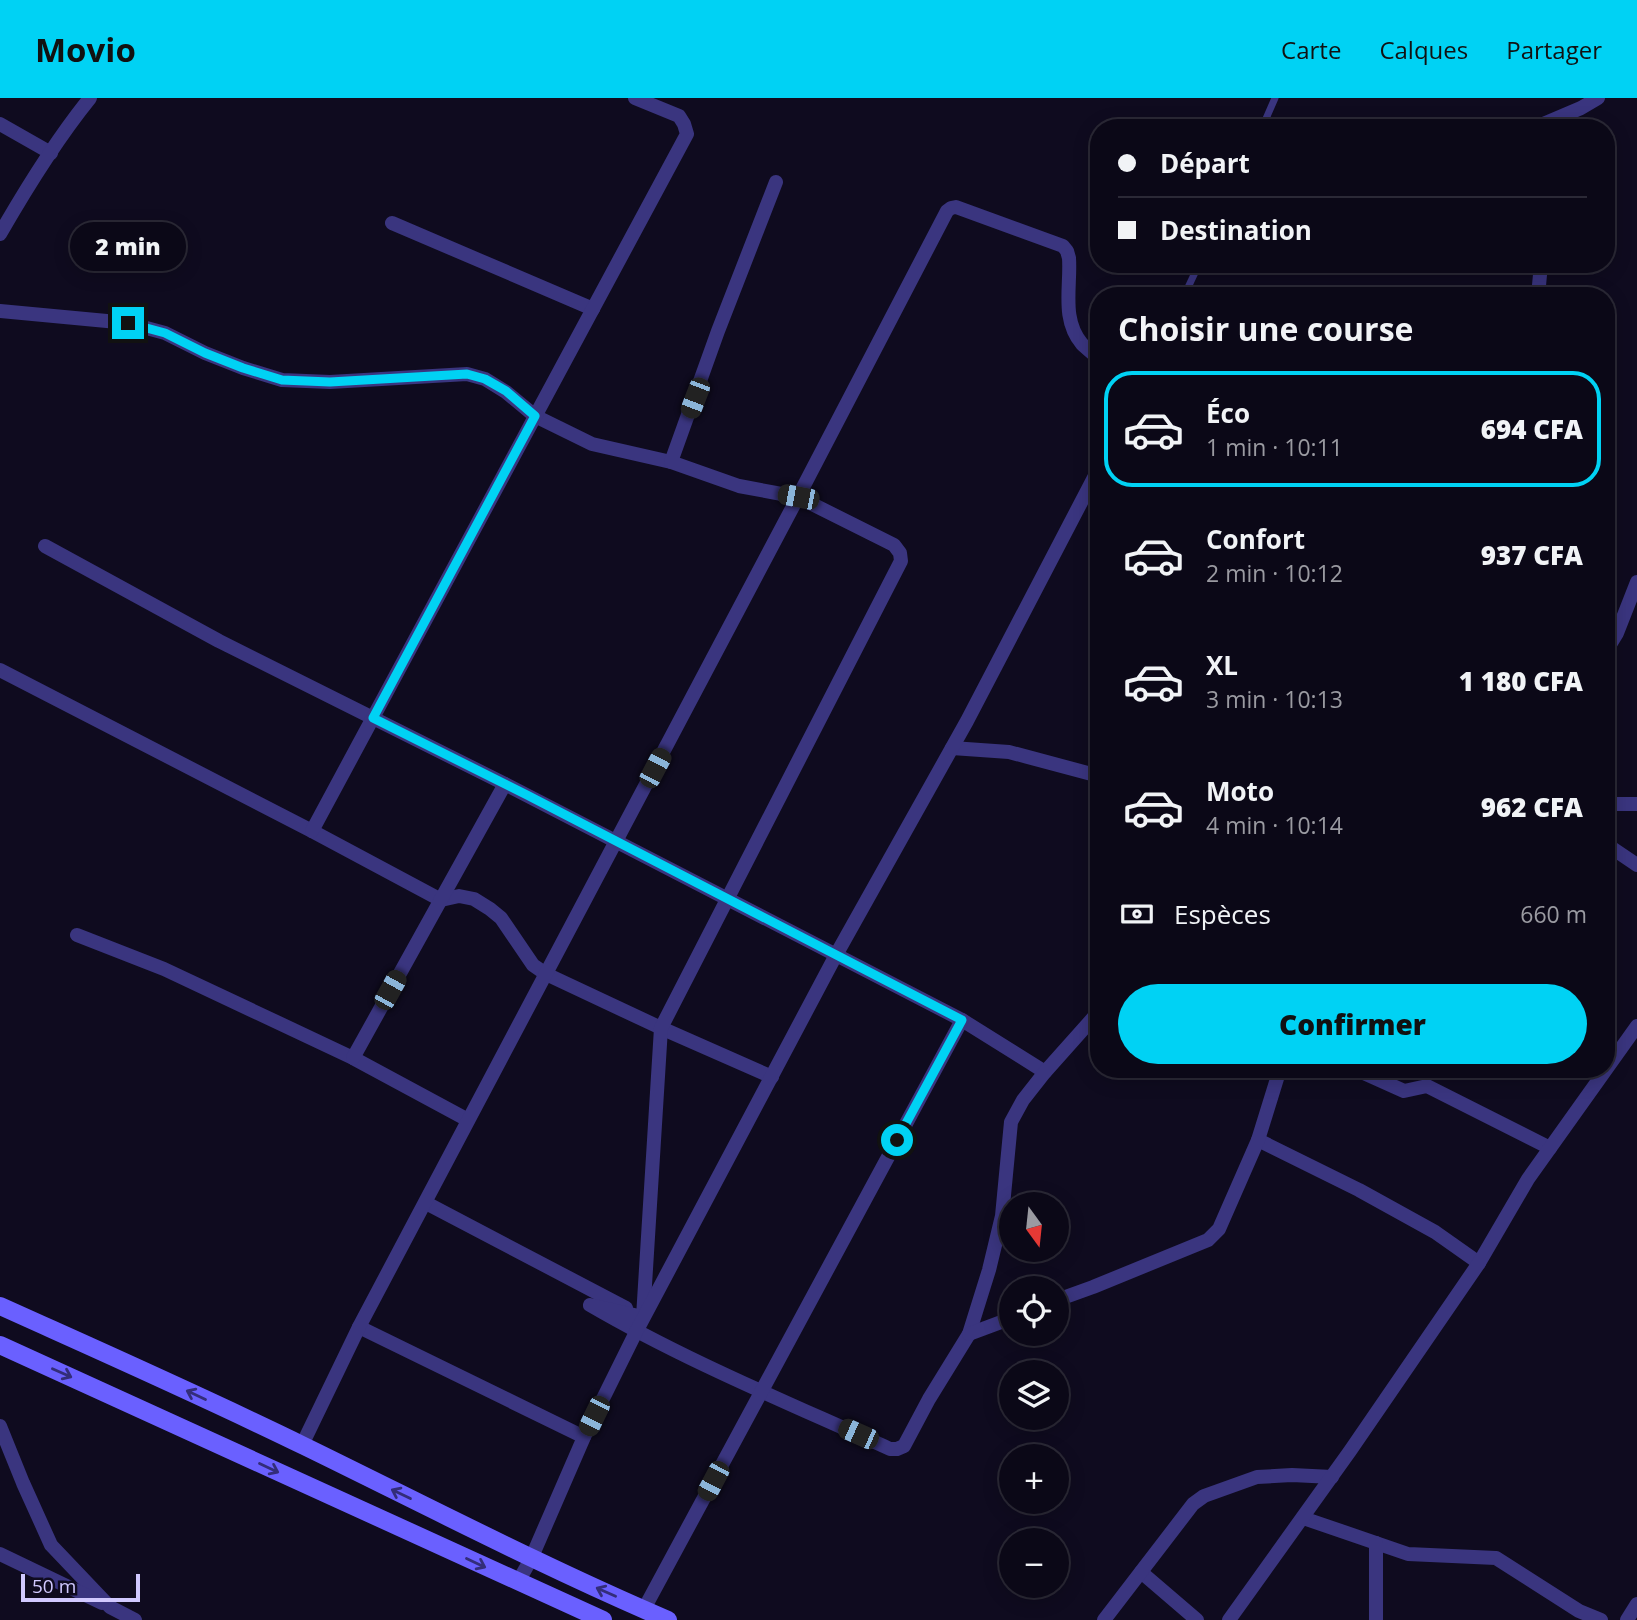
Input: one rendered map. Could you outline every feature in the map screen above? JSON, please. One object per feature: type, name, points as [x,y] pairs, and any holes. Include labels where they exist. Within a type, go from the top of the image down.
[{"type":"main road","points":[[0,1306],[302,1445],[531,1559],[668,1620]]},
{"type":"main road","points":[[0,1345],[603,1620]]},
{"type":"street","points":[[0,234],[51,153],[90,98]]},
{"type":"street","points":[[313,831],[687,134],[679,117],[635,98]]},
{"type":"street","points":[[1555,119],[1598,98]]},
{"type":"street","points":[[0,124],[51,153]]},
{"type":"street","points":[[671,462],[776,182]]},
{"type":"street","points":[[302,1445],[359,1327],[947,211],[956,207],[1063,246],[1069,258],[1068,309],[1072,326],[1082,344],[1090,351]]},
{"type":"street","points":[[392,223],[593,309]]},
{"type":"street","points":[[0,311],[128,323],[165,333],[205,353],[282,380],[330,382],[467,374],[485,379],[506,391],[535,416],[592,444],[671,462],[739,486],[798,497],[894,545],[900,553],[901,561],[662,1028],[643,1317]]},
{"type":"street","points":[[518,1581],[531,1559],[584,1437],[636,1332],[836,955],[952,748],[1090,485]]},
{"type":"street","points":[[45,546],[219,641],[505,784],[962,1020],[1045,1072]]},
{"type":"street","points":[[1615,636],[1637,582]]},
{"type":"street","points":[[0,670],[441,900],[459,896],[474,899],[501,918],[533,965],[546,974],[772,1077]]},
{"type":"street","points":[[952,748],[1009,752],[1090,774]]},
{"type":"street","points":[[352,1058],[505,784]]},
{"type":"street","points":[[1615,804],[1637,804]]},
{"type":"street","points":[[1615,850],[1637,865]]},
{"type":"street","points":[[77,935],[164,969],[352,1058],[468,1120]]},
{"type":"street","points":[[644,1609],[962,1020]]},
{"type":"street","points":[[643,1317],[590,1306],[636,1332],[762,1392],[890,1449],[904,1447],[929,1399],[969,1334],[1002,1216],[1011,1122],[1023,1100],[1045,1072],[1090,1023]]},
{"type":"street","points":[[1615,1058],[1637,1027]]},
{"type":"street","points":[[1069,1296],[1208,1240],[1220,1230],[1258,1140],[1277,1078]]},
{"type":"street","points":[[1375,1078],[1404,1091],[1427,1086],[1550,1148]]},
{"type":"street","points":[[1229,1620],[1303,1518],[1479,1263],[1528,1179],[1600,1078]]},
{"type":"street","points":[[1258,1140],[1436,1232],[1479,1263]]},
{"type":"street","points":[[426,1203],[643,1317]]},
{"type":"street","points":[[969,1334],[999,1323]]},
{"type":"street","points":[[359,1327],[584,1437]]},
{"type":"street","points":[[0,1426],[51,1545],[110,1607]]},
{"type":"street","points":[[1104,1620],[1193,1504],[1204,1496],[1257,1477],[1332,1476]]},
{"type":"street","points":[[1303,1518],[1408,1554],[1496,1558],[1579,1611],[1601,1620]]},
{"type":"street","points":[[1376,1543],[1377,1620]]},
{"type":"street","points":[[0,1554],[135,1620]]},
{"type":"street","points":[[1141,1572],[1197,1620]]},
{"type":"street","points":[[1627,1620],[1637,1604]]},
{"type":"lane","points":[[1266,119],[1275,98]]},
{"type":"route","points":[[128,323],[165,333],[205,353],[282,380],[330,382],[467,374],[485,379],[506,391],[535,416],[373,718],[962,1020],[897,1140]]}]
